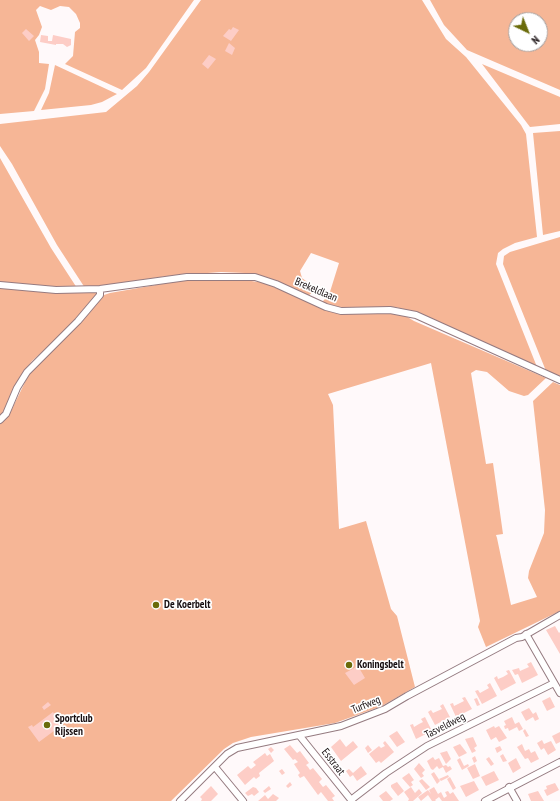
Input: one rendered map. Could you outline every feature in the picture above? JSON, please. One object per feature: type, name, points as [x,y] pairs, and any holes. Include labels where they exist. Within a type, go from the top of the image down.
[{"type":"street","name":"Brekeldlaan","points":[[0,285],[42,290],[100,289],[187,276],[255,277],[276,284],[326,307],[341,311],[390,310],[416,315],[560,380]]},
{"type":"street","points":[[0,420],[6,414],[17,388],[27,372],[78,321],[100,295],[100,289]]},
{"type":"street","name":"Turfweg","points":[[180,801],[227,754],[237,748],[341,726],[385,709],[406,696],[560,615]]},
{"type":"street","points":[[526,634],[560,693]]},
{"type":"street","name":"Tasveldweg","points":[[352,801],[386,773],[427,746],[554,683]]},
{"type":"street","name":"Esstraat","points":[[299,735],[352,801]]},
{"type":"street","points":[[484,801],[560,762]]},
{"type":"street","points":[[215,767],[243,801]]},
{"type":"street","points":[[509,787],[517,801]]},
{"type":"shaded area","points":[[0,0],[194,0],[146,68],[122,90],[65,64],[73,56],[75,32],[80,28],[80,23],[76,14],[69,7],[60,6],[51,10],[40,6],[36,10],[42,27],[35,40],[39,52],[39,63],[49,64],[45,89],[34,111],[0,114]]},
{"type":"shaded area","points":[[201,0],[422,0],[446,39],[466,57],[521,125],[526,134],[537,237],[515,243],[503,249],[498,253],[496,264],[537,367],[412,311],[395,307],[353,309],[338,307],[322,302],[329,295],[339,263],[311,253],[300,271],[302,278],[314,287],[314,291],[308,296],[266,277],[245,273],[221,272],[168,276],[85,288],[57,245],[12,164],[0,146],[0,124],[106,112],[137,86],[149,72]]},
{"type":"shaded area","points":[[430,0],[560,0],[560,90],[467,50],[444,25]]},
{"type":"shaded area","points":[[482,64],[560,97],[560,124],[530,127]]},
{"type":"shaded area","points":[[55,65],[117,94],[102,102],[91,105],[41,110],[49,93]]},
{"type":"shaded area","points":[[560,131],[560,231],[543,235],[533,133]]},
{"type":"shaded area","points":[[0,158],[51,248],[77,288],[0,283]]},
{"type":"shaded area","points":[[560,237],[560,377],[546,371],[503,264],[504,256],[510,252]]},
{"type":"shaded area","points":[[231,278],[265,283],[331,312],[347,314],[389,312],[404,315],[414,321],[546,378],[528,395],[524,396],[509,391],[487,372],[476,370],[471,373],[486,464],[493,463],[503,534],[496,535],[511,605],[537,597],[528,578],[529,571],[544,533],[545,510],[533,401],[553,382],[560,385],[560,611],[486,647],[478,627],[480,621],[431,363],[328,394],[333,405],[339,529],[366,521],[391,609],[397,616],[415,687],[382,706],[335,723],[251,737],[233,743],[224,749],[171,801],[0,801],[0,423],[10,413],[30,372],[65,338],[101,296],[110,293],[190,279]]},
{"type":"shaded area","points":[[0,288],[75,293],[92,290],[96,291],[97,295],[61,335],[32,361],[23,373],[4,412],[0,417]]},
{"type":"building","points":[[233,27],[239,30],[231,41],[223,36]]},
{"type":"building","points":[[26,29],[34,36],[29,41],[22,33]]},
{"type":"building","points":[[41,35],[48,36],[48,41],[52,41],[53,35],[71,39],[71,45],[67,47],[63,44],[56,45],[40,42]]},
{"type":"building","points":[[229,43],[235,48],[232,55],[225,51]]},
{"type":"building","points":[[209,55],[216,59],[208,69],[202,64]]},
{"type":"building","points":[[555,626],[559,633],[560,632],[560,654],[546,630]]},
{"type":"building","points":[[531,662],[538,675],[522,683],[518,674],[515,675],[512,670],[519,668],[520,671],[529,667],[527,664]]},
{"type":"building","points":[[358,666],[365,678],[354,685],[345,673]]},
{"type":"building","points":[[509,670],[516,683],[501,691],[494,678],[497,676],[498,679],[503,677],[508,674],[506,671]]},
{"type":"building","points":[[490,683],[497,696],[482,704],[475,691],[478,690],[480,693],[489,688],[487,685]]},
{"type":"building","points":[[465,697],[472,709],[456,717],[450,704],[453,703],[454,706],[464,701],[462,698]]},
{"type":"building","points":[[550,697],[555,707],[547,711],[542,701]]},
{"type":"building","points":[[477,698],[480,705],[477,706],[474,699]]},
{"type":"building","points":[[48,702],[51,705],[44,710],[42,707]]},
{"type":"building","points":[[443,704],[450,717],[435,725],[428,712],[431,710],[433,713],[442,709],[440,706]]},
{"type":"building","points":[[529,708],[533,714],[536,712],[539,719],[535,721],[533,717],[526,721],[521,712]]},
{"type":"building","points":[[53,712],[62,725],[39,742],[28,727],[32,725],[33,727]]},
{"type":"building","points":[[425,717],[432,731],[416,739],[410,725],[413,724],[414,727],[423,722],[421,719]]},
{"type":"building","points":[[512,717],[515,724],[519,722],[523,729],[519,731],[517,727],[509,731],[508,728],[505,729],[504,726],[506,725],[504,721]]},
{"type":"building","points":[[494,726],[495,728],[499,726],[507,738],[499,742],[496,737],[491,740],[486,730]]},
{"type":"building","points":[[525,729],[529,736],[526,737],[523,731]]},
{"type":"building","points":[[397,731],[405,742],[397,747],[389,736]]},
{"type":"building","points":[[560,732],[560,742],[556,744],[552,736]]},
{"type":"building","points":[[473,737],[477,746],[474,748],[476,751],[472,753],[465,739]]},
{"type":"building","points":[[340,739],[346,747],[353,741],[358,747],[341,761],[331,747]]},
{"type":"building","points":[[542,740],[544,744],[551,741],[556,750],[548,755],[544,748],[541,750],[537,743]]},
{"type":"building","points":[[385,741],[394,752],[381,763],[379,761],[376,763],[369,754],[379,746],[381,748],[385,746],[383,743]]},
{"type":"building","points":[[460,744],[467,753],[459,757],[453,747]]},
{"type":"building","points":[[522,744],[525,751],[529,749],[531,753],[535,751],[539,759],[531,763],[528,758],[525,759],[517,747]]},
{"type":"building","points":[[290,745],[297,753],[300,751],[309,763],[306,765],[310,770],[313,768],[322,779],[319,782],[323,787],[326,785],[335,796],[332,798],[334,801],[328,801],[321,792],[318,795],[304,776],[300,778],[298,775],[300,773],[294,764],[298,762],[295,759],[293,760],[284,749]]},
{"type":"building","points":[[368,745],[372,750],[368,753],[365,748]]},
{"type":"building","points":[[500,746],[502,750],[497,753],[495,748]]},
{"type":"building","points":[[271,747],[274,750],[271,753],[268,749]]},
{"type":"building","points":[[447,751],[451,759],[446,764],[440,753]]},
{"type":"building","points":[[265,753],[267,756],[270,754],[274,761],[259,773],[260,776],[256,779],[254,777],[245,785],[237,775],[248,766],[251,769],[256,765],[253,762]]},
{"type":"building","points":[[503,754],[507,761],[503,762],[500,756]]},
{"type":"building","points":[[475,756],[477,761],[474,763],[472,758]]},
{"type":"building","points":[[433,757],[435,760],[439,758],[443,766],[450,766],[452,769],[446,773],[443,767],[439,769],[437,766],[433,770],[431,769],[427,761]]},
{"type":"building","points":[[489,757],[494,764],[491,766],[486,759]]},
{"type":"building","points":[[460,758],[464,766],[468,764],[469,766],[462,770],[457,760]]},
{"type":"building","points":[[516,758],[521,768],[513,773],[508,763]]},
{"type":"building","points":[[419,763],[425,770],[422,773],[424,776],[421,778],[414,769]]},
{"type":"building","points":[[475,764],[480,776],[473,779],[467,768]]},
{"type":"building","points":[[361,766],[367,774],[357,781],[353,775],[350,777],[346,771],[349,769],[353,773]]},
{"type":"building","points":[[282,769],[285,773],[282,775],[279,771]]},
{"type":"building","points":[[494,771],[499,780],[486,786],[481,777]]},
{"type":"building","points":[[434,772],[440,781],[437,784],[431,774]]},
{"type":"building","points":[[409,773],[414,780],[411,782],[413,785],[410,787],[402,778]]},
{"type":"building","points":[[448,775],[449,777],[441,781],[439,779]]},
{"type":"building","points":[[450,777],[456,788],[453,790],[447,779]]},
{"type":"building","points":[[422,779],[430,787],[426,790],[419,781]]},
{"type":"building","points":[[474,781],[479,790],[466,797],[460,786]]},
{"type":"building","points":[[290,782],[292,785],[288,788],[286,786]]},
{"type":"building","points":[[397,782],[404,791],[398,796],[391,787],[391,785]]},
{"type":"building","points":[[555,783],[559,790],[547,796],[544,790],[547,789],[546,786]]},
{"type":"building","points":[[211,786],[218,794],[211,801],[201,801],[202,799],[200,797]]},
{"type":"building","points":[[269,786],[271,789],[265,793],[263,791]]},
{"type":"building","points":[[253,787],[259,792],[254,796],[252,794],[248,796],[245,793]]},
{"type":"building","points":[[411,787],[415,793],[419,789],[422,793],[413,801],[408,801],[409,799],[404,792]]},
{"type":"building","points":[[434,787],[438,794],[441,792],[444,798],[447,796],[445,792],[448,791],[450,794],[453,792],[459,801],[442,801],[439,797],[435,800],[436,801],[432,801],[428,795],[421,801],[418,797],[428,790],[431,794],[429,790]]},
{"type":"building","points":[[386,791],[393,799],[390,801],[383,801],[379,796]]},
{"type":"building","points":[[538,791],[544,801],[531,801],[528,794]]},
{"type":"building","points":[[273,794],[279,798],[276,801],[258,801],[265,795],[268,799]]},
{"type":"place","name":"De Koerbelt","points":[[156,605]]},
{"type":"place","name":"Koningsbelt","points":[[349,665]]},
{"type":"place","name":"Sportclub Rijssen","points":[[47,725]]}]
